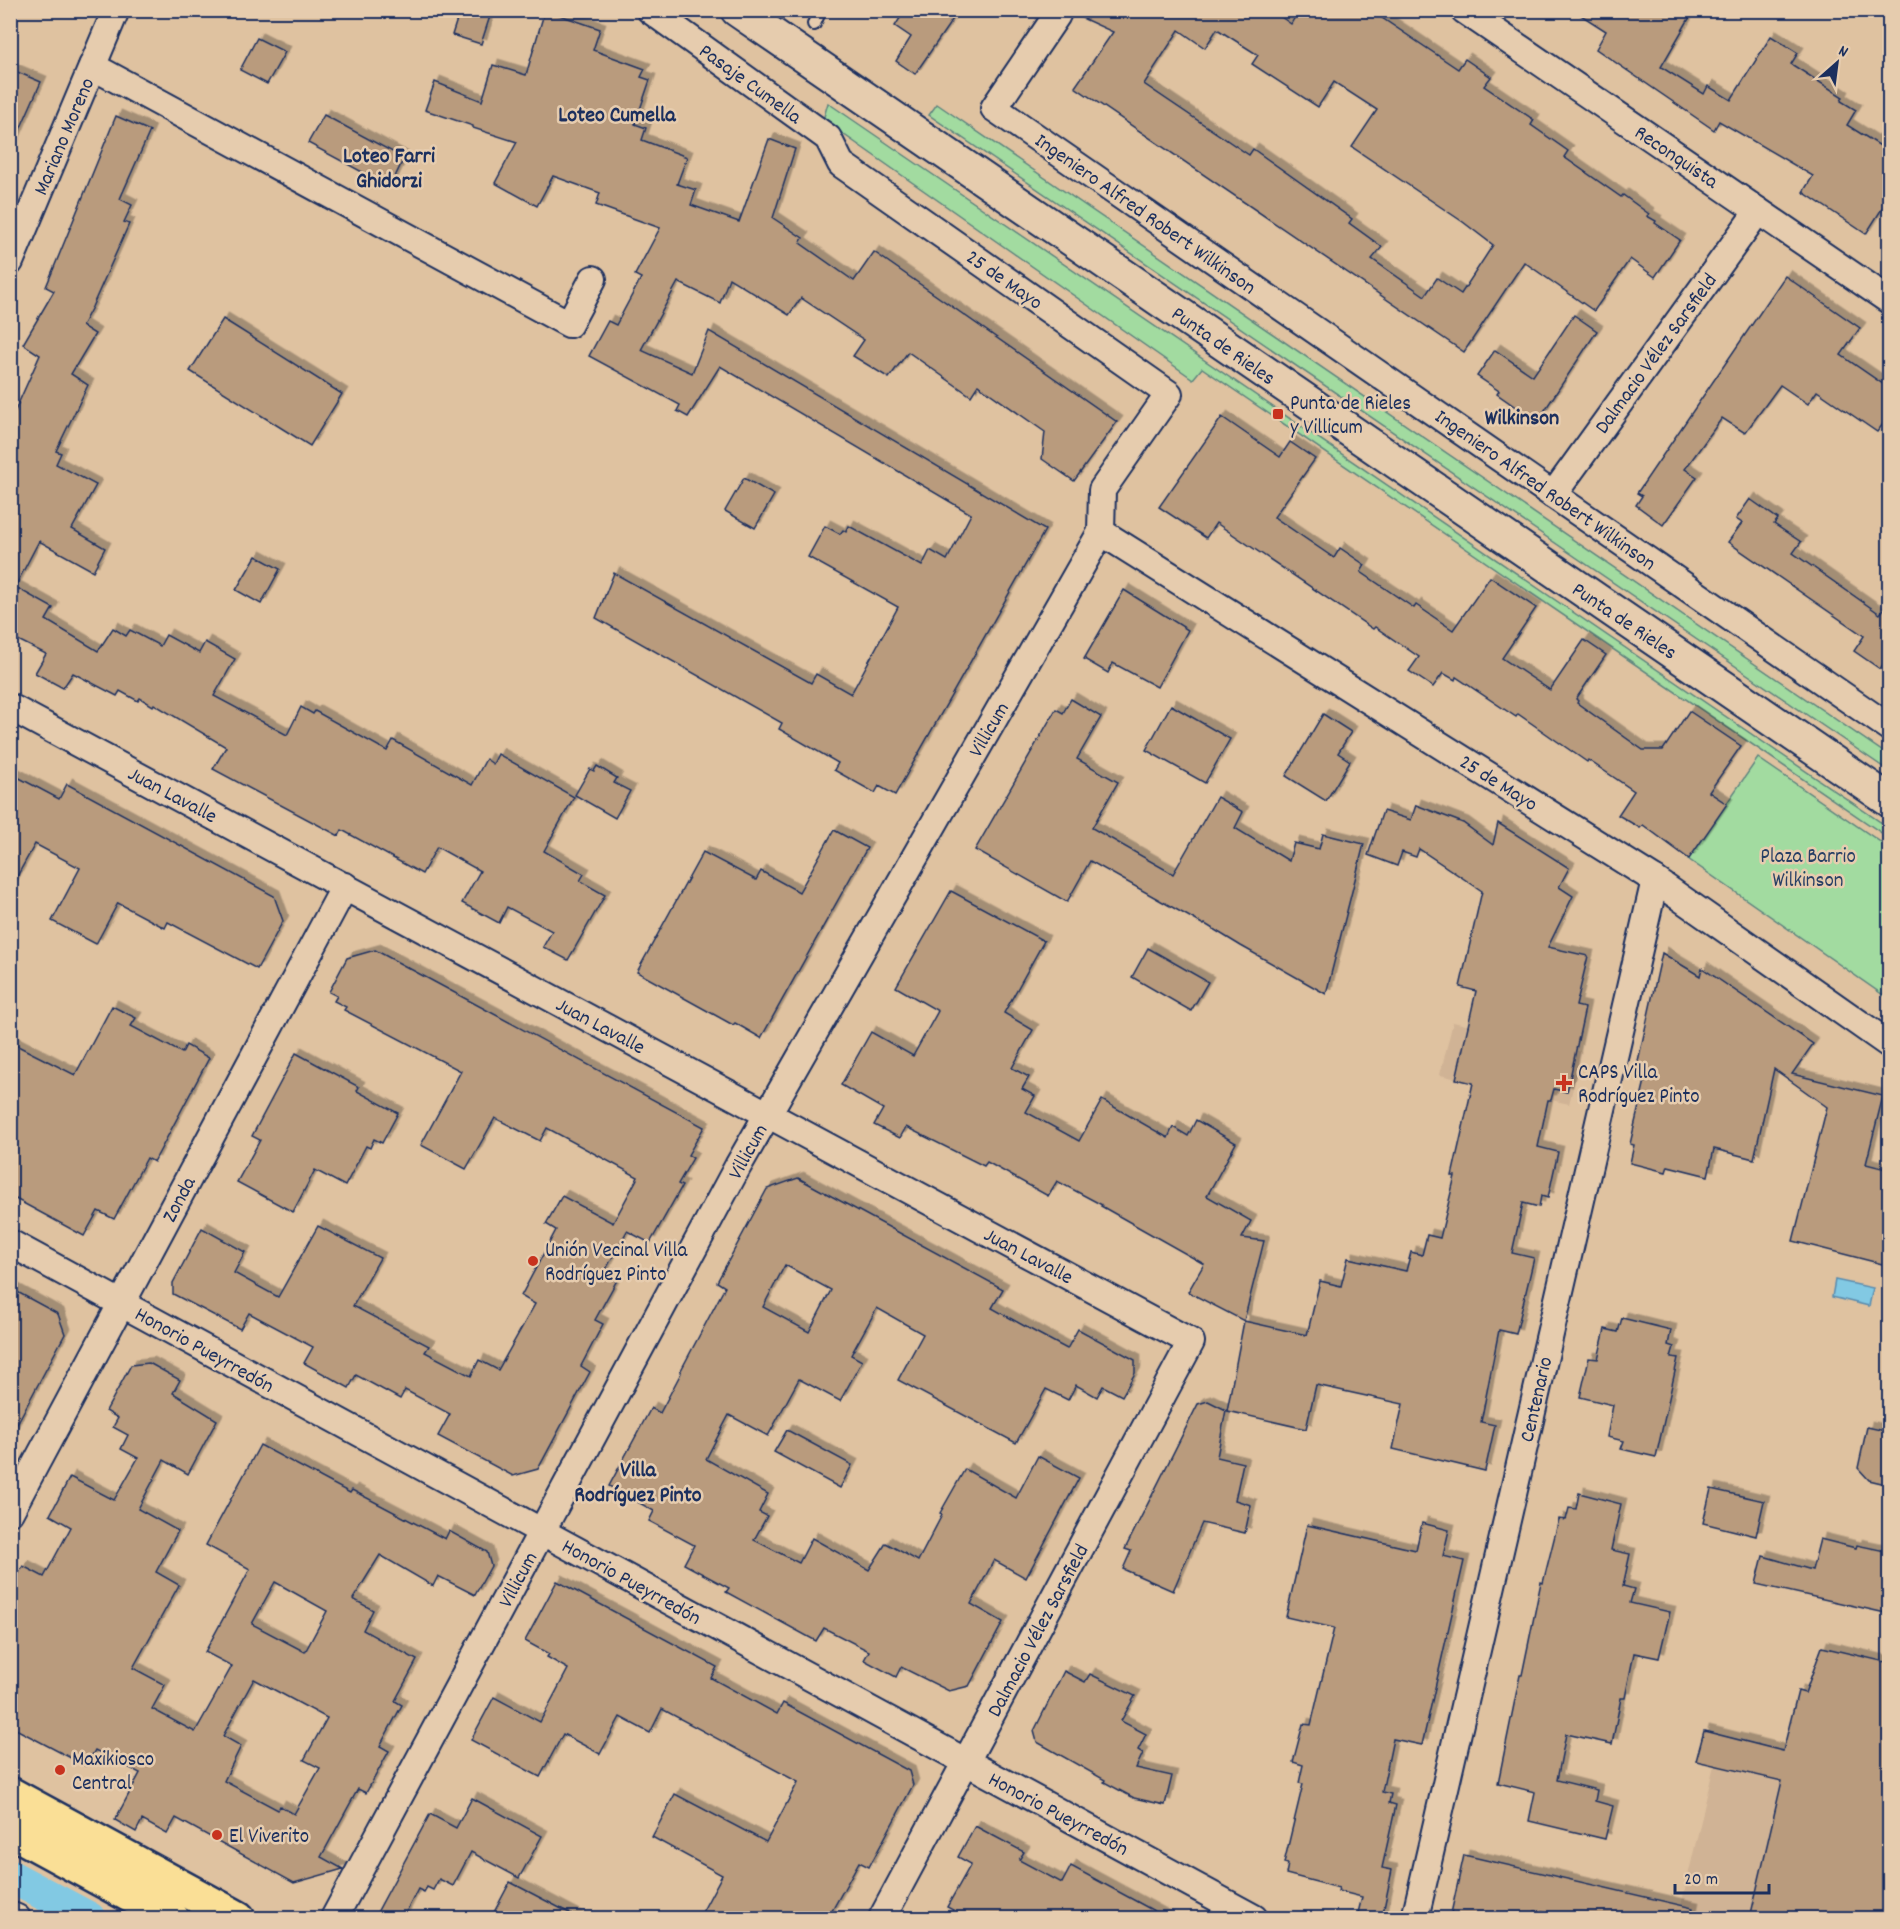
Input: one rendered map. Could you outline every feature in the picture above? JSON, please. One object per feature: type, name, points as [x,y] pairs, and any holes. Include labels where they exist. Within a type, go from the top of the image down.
[{"type":"main road","points":[[10,1794],[238,1918]]},
{"type":"main road","points":[[10,1830],[172,1918]]},
{"type":"street","name":"Mariano Moreno","points":[[10,262],[116,10]]},
{"type":"street","name":"Pasaje Cumella","points":[[650,10],[828,138],[841,164]]},
{"type":"street","name":"Punta de Rieles","points":[[737,10],[1890,801]]},
{"type":"street","name":"Reconquista","points":[[1464,10],[1890,301]]},
{"type":"street","name":"Ingeniero Alfred Robert Wilkinson","points":[[1057,15],[994,108],[1890,728]]},
{"type":"street","points":[[92,66],[569,324],[593,279]]},
{"type":"street","name":"25 de Mayo","points":[[841,164],[1169,394]]},
{"type":"street","name":"Dalmacio Vélez Sarsfield","points":[[1553,495],[1758,211]]},
{"type":"street","name":"Villicum","points":[[334,1918],[738,1166],[1101,532],[1102,490],[1169,394]]},
{"type":"street","name":"25 de Mayo","points":[[1101,532],[1655,880],[1890,1045]]},
{"type":"street","name":"Juan Lavalle","points":[[10,707],[1191,1342]]},
{"type":"street","name":"Centenario","points":[[1415,1918],[1655,880]]},
{"type":"street","name":"Zonda","points":[[10,1512],[345,886]]},
{"type":"street","name":"Honorio Pueyrredón","points":[[10,1243],[1254,1918]]},
{"type":"street","name":"Dalmacio Vélez Sarsfield","points":[[882,1918],[1191,1342]]},
{"type":"street","points":[[10,1915],[17,1918]]},
{"type":"lane","points":[[814,24],[820,10]]},
{"type":"shaded area","points":[[1453,1022],[1582,1052],[1569,1104],[1440,1075]]},
{"type":"shaded area","points":[[1714,1765],[1889,1808],[1889,1918],[1735,1918],[1681,1906]]},
{"type":"green space","points":[[828,103],[1889,828],[1889,838],[1202,368],[1193,379],[823,120]]},
{"type":"green space","points":[[937,104],[1889,756],[1889,771],[929,115]]},
{"type":"green space","name":"Plaza Barrio Wilkinson","points":[[1758,758],[1889,848],[1889,999],[1688,859]]},
{"type":"water","points":[[1835,1280],[1873,1288],[1869,1306],[1832,1297]]},
{"type":"building","points":[[460,10],[492,10],[481,44],[452,35]]},
{"type":"building","points":[[545,10],[600,29],[593,50],[645,69],[641,77],[650,80],[635,124],[646,128],[642,140],[687,157],[677,184],[696,190],[691,205],[739,222],[769,139],[795,149],[773,218],[803,238],[800,243],[854,281],[874,252],[1117,422],[1074,481],[1042,459],[1045,432],[978,385],[971,396],[908,352],[889,378],[853,356],[864,340],[801,298],[789,315],[729,278],[720,303],[678,282],[641,350],[692,373],[709,331],[1045,530],[895,795],[879,786],[875,793],[834,770],[838,763],[779,729],[782,723],[596,618],[614,573],[811,683],[816,674],[851,694],[898,607],[808,557],[825,526],[840,534],[843,530],[846,532],[849,526],[922,566],[930,550],[947,560],[971,514],[720,366],[688,417],[677,411],[680,405],[589,356],[608,321],[616,325],[641,278],[635,275],[660,228],[596,205],[600,193],[553,176],[537,206],[495,183],[517,142],[425,110],[435,82],[482,101],[493,65],[526,75]]},
{"type":"building","points":[[905,10],[959,10],[915,74],[896,61],[911,37],[895,26]]},
{"type":"building","points":[[1071,10],[1271,10],[1291,24],[1299,10],[1370,10],[1458,69],[1465,59],[1491,77],[1484,86],[1534,120],[1531,125],[1568,151],[1564,157],[1621,197],[1623,195],[1649,214],[1647,216],[1656,221],[1655,223],[1680,240],[1655,277],[1630,259],[1594,311],[1524,262],[1464,352],[1075,87],[1113,32],[1071,13]],"holes":[[[1217,29],[1258,55],[1252,64],[1318,107],[1334,82],[1377,110],[1352,147],[1493,245],[1461,294],[1437,278],[1425,296],[1372,259],[1382,247],[1349,223],[1352,219],[1253,149],[1249,155],[1144,84],[1179,30],[1205,48]]]},
{"type":"building","points":[[1573,10],[1694,10],[1661,67],[1704,94],[1708,86],[1731,100],[1771,36],[1798,53],[1791,64],[1843,97],[1841,101],[1856,110],[1847,125],[1890,152],[1890,196],[1866,234],[1803,192],[1813,176],[1719,121],[1714,130],[1596,49],[1606,31]]},
{"type":"building","points":[[257,38],[285,52],[267,84],[240,70]]},
{"type":"building","points":[[10,69],[41,82],[10,152]]},
{"type":"building","points":[[324,115],[404,158],[390,187],[308,143]]},
{"type":"building","points":[[116,116],[150,131],[120,199],[132,205],[124,222],[129,224],[82,326],[95,334],[71,374],[88,385],[56,451],[61,453],[56,464],[96,485],[72,529],[105,548],[93,571],[39,541],[15,587],[53,608],[46,620],[98,651],[113,628],[126,636],[130,630],[160,646],[166,635],[199,653],[205,642],[235,659],[214,696],[287,735],[301,707],[313,714],[315,711],[387,751],[393,740],[472,785],[486,759],[493,764],[498,754],[574,797],[544,851],[584,874],[580,881],[605,895],[568,960],[543,947],[552,931],[507,907],[499,923],[462,903],[480,871],[437,847],[422,874],[342,830],[339,836],[213,769],[226,747],[154,704],[153,706],[140,698],[138,701],[120,691],[117,696],[73,673],[63,688],[35,673],[46,654],[10,636],[10,422],[40,355],[23,344],[54,291],[46,287]]},
{"type":"building","points":[[1785,276],[1860,328],[1841,355],[1890,389],[1890,415],[1877,432],[1817,391],[1808,404],[1780,385],[1745,433],[1722,418],[1685,469],[1697,477],[1663,525],[1636,505],[1642,496],[1637,493]]},
{"type":"building","points":[[1574,315],[1597,331],[1537,422],[1497,394],[1499,391],[1477,376],[1495,350],[1533,376]]},
{"type":"building","points":[[223,319],[342,394],[310,446],[190,371]]},
{"type":"building","points":[[1222,417],[1280,457],[1290,442],[1315,459],[1274,517],[1334,558],[1340,548],[1365,565],[1361,572],[1414,608],[1416,605],[1453,630],[1490,577],[1536,608],[1502,658],[1550,690],[1584,640],[1606,655],[1576,699],[1577,703],[1643,750],[1663,750],[1689,711],[1741,746],[1709,792],[1727,804],[1689,859],[1643,825],[1640,828],[1618,815],[1634,791],[1588,760],[1587,762],[1518,714],[1516,717],[1456,677],[1455,680],[1443,673],[1433,687],[1409,671],[1419,657],[1375,627],[1373,629],[1216,523],[1206,538],[1159,507]]},
{"type":"building","points":[[744,478],[774,495],[755,528],[725,511]]},
{"type":"building","points":[[1750,499],[1778,519],[1774,524],[1801,542],[1793,553],[1880,614],[1890,601],[1890,654],[1880,669],[1854,651],[1864,636],[1728,542],[1742,523],[1736,519]]},
{"type":"building","points":[[256,556],[280,569],[261,604],[236,590]]},
{"type":"building","points":[[1124,590],[1188,630],[1157,687],[1113,663],[1108,673],[1084,659]]},
{"type":"building","points":[[1071,699],[1101,717],[1077,759],[1118,782],[1092,828],[1173,874],[1217,797],[1243,812],[1235,828],[1289,861],[1294,843],[1319,849],[1323,834],[1364,844],[1326,994],[1090,861],[1067,902],[975,850],[1056,709],[1063,713]]},
{"type":"building","points":[[1171,705],[1230,739],[1205,783],[1146,750]]},
{"type":"building","points":[[1323,714],[1351,732],[1338,753],[1350,761],[1326,801],[1286,776]]},
{"type":"building","points":[[597,766],[617,778],[614,783],[630,791],[615,818],[575,795],[590,769],[594,771]]},
{"type":"building","points":[[10,773],[59,799],[67,784],[274,896],[283,921],[257,969],[168,922],[165,928],[118,903],[96,944],[52,921],[80,868],[35,844],[10,889]]},
{"type":"building","points":[[1416,805],[1463,823],[1493,845],[1498,823],[1569,868],[1559,887],[1573,896],[1548,947],[1588,956],[1576,1006],[1585,1008],[1567,1092],[1554,1089],[1551,1100],[1548,1100],[1538,1147],[1558,1152],[1548,1198],[1541,1196],[1539,1207],[1523,1203],[1512,1253],[1534,1258],[1516,1334],[1499,1330],[1481,1422],[1495,1425],[1485,1471],[1393,1449],[1403,1404],[1316,1385],[1306,1429],[1227,1411],[1244,1321],[1307,1335],[1320,1281],[1341,1286],[1348,1258],[1406,1271],[1411,1252],[1422,1255],[1427,1235],[1440,1238],[1473,1083],[1456,1079],[1476,991],[1460,987],[1482,891],[1419,849],[1416,857],[1402,852],[1397,866],[1368,855],[1383,811],[1411,820]]},
{"type":"building","points":[[834,830],[867,848],[761,1038],[637,972],[703,852],[756,880],[761,871],[799,892]]},
{"type":"building","points":[[951,891],[1044,941],[1004,1013],[1033,1030],[1012,1068],[1029,1077],[1022,1089],[1035,1096],[1026,1112],[1079,1141],[1102,1100],[1168,1138],[1173,1127],[1188,1136],[1196,1120],[1236,1143],[1207,1196],[1251,1221],[1242,1238],[1264,1241],[1244,1321],[1188,1292],[1204,1264],[1057,1181],[1048,1196],[987,1162],[984,1166],[906,1127],[900,1138],[874,1125],[883,1109],[841,1085],[871,1032],[913,1056],[938,1011],[896,987]]},
{"type":"building","points":[[1148,948],[1208,982],[1191,1011],[1132,977]]},
{"type":"building","points":[[375,950],[704,1127],[688,1155],[693,1158],[678,1184],[682,1186],[650,1243],[627,1231],[604,1273],[617,1280],[595,1320],[603,1324],[581,1366],[590,1372],[538,1469],[513,1476],[438,1436],[450,1414],[405,1390],[400,1399],[356,1375],[349,1388],[304,1363],[313,1347],[249,1313],[240,1329],[173,1294],[173,1283],[202,1228],[245,1252],[234,1273],[278,1297],[318,1226],[380,1258],[353,1306],[429,1346],[425,1352],[471,1376],[479,1360],[498,1370],[535,1304],[521,1296],[556,1230],[546,1224],[562,1196],[613,1223],[638,1177],[547,1128],[540,1141],[495,1118],[466,1169],[421,1145],[461,1071],[344,1010],[346,1007],[334,1001],[337,996],[329,992],[347,958]]},
{"type":"building","points":[[1662,953],[1700,976],[1702,968],[1813,1044],[1792,1074],[1883,1096],[1866,1164],[1890,1170],[1890,1266],[1793,1241],[1827,1107],[1774,1069],[1754,1159],[1714,1149],[1708,1176],[1668,1166],[1666,1172],[1630,1163],[1634,1145],[1630,1144],[1647,1072],[1636,1070]]},
{"type":"building","points":[[112,1006],[136,1018],[131,1026],[182,1053],[186,1045],[209,1058],[154,1162],[147,1158],[114,1219],[98,1211],[84,1236],[10,1196],[10,1042],[75,1075]]},
{"type":"building","points":[[296,1053],[359,1087],[357,1091],[398,1113],[382,1143],[374,1139],[370,1148],[366,1146],[345,1186],[315,1170],[293,1212],[237,1182],[260,1140],[252,1136]]},
{"type":"building","points":[[798,1178],[1003,1289],[992,1308],[1037,1333],[1067,1349],[1078,1329],[1135,1360],[1135,1373],[1122,1396],[1103,1386],[1097,1397],[1076,1385],[1068,1400],[1046,1389],[1016,1443],[898,1380],[923,1334],[877,1308],[851,1355],[862,1361],[840,1401],[799,1379],[768,1436],[729,1415],[706,1459],[768,1494],[759,1512],[767,1516],[754,1540],[799,1563],[812,1538],[869,1570],[886,1543],[918,1561],[942,1515],[940,1513],[965,1469],[1016,1498],[1038,1456],[1079,1478],[1026,1578],[994,1560],[971,1604],[1003,1622],[969,1686],[949,1691],[901,1667],[896,1677],[864,1660],[869,1651],[824,1628],[816,1641],[726,1592],[729,1588],[684,1564],[694,1545],[649,1521],[654,1511],[609,1486],[651,1408],[660,1413],[725,1287],[717,1282],[767,1189]],"holes":[[[785,1265],[831,1290],[809,1332],[763,1307]]]},
{"type":"building","points":[[10,1288],[58,1314],[65,1334],[10,1437]]},
{"type":"building","points":[[1622,1318],[1671,1330],[1668,1345],[1674,1347],[1671,1357],[1678,1358],[1656,1457],[1621,1449],[1624,1441],[1607,1437],[1613,1405],[1580,1397],[1589,1358],[1598,1359],[1605,1329],[1618,1332]]},
{"type":"building","points":[[149,1363],[180,1380],[173,1393],[217,1420],[188,1474],[164,1460],[138,1509],[178,1531],[156,1572],[179,1585],[133,1668],[165,1685],[152,1709],[195,1732],[232,1666],[205,1652],[250,1569],[206,1545],[260,1445],[350,1493],[352,1490],[445,1539],[449,1531],[487,1552],[491,1566],[475,1595],[438,1576],[433,1586],[380,1555],[353,1599],[373,1610],[363,1630],[417,1660],[395,1701],[402,1705],[380,1746],[389,1751],[366,1793],[358,1789],[321,1857],[343,1869],[294,1883],[176,1818],[167,1834],[142,1820],[136,1832],[115,1820],[140,1773],[95,1750],[86,1766],[10,1726],[10,1589],[23,1566],[44,1577],[71,1527],[50,1515],[70,1477],[114,1500],[138,1458],[121,1449],[128,1435],[113,1427],[118,1418],[106,1411],[131,1365]],"holes":[[[275,1582],[327,1611],[305,1652],[252,1624]],[[254,1679],[327,1718],[304,1760],[320,1768],[294,1814],[280,1806],[278,1810],[224,1781],[241,1746],[223,1736]]]},
{"type":"building","points":[[1208,1401],[1226,1410],[1217,1457],[1243,1463],[1235,1500],[1251,1505],[1245,1533],[1202,1523],[1173,1591],[1123,1569],[1131,1551],[1125,1549],[1198,1404]]},
{"type":"building","points":[[1867,1427],[1890,1432],[1890,1485],[1869,1480],[1858,1468]]},
{"type":"building","points":[[787,1430],[852,1465],[840,1488],[774,1452]]},
{"type":"building","points":[[1711,1489],[1764,1501],[1756,1536],[1703,1523]]},
{"type":"building","points":[[1579,1493],[1621,1504],[1611,1550],[1630,1554],[1623,1586],[1634,1589],[1630,1603],[1670,1612],[1659,1658],[1634,1653],[1625,1698],[1621,1698],[1612,1744],[1566,1734],[1557,1780],[1597,1790],[1595,1801],[1613,1806],[1605,1839],[1529,1821],[1535,1792],[1498,1783],[1541,1582],[1543,1583],[1559,1519],[1566,1520],[1569,1508],[1576,1509]]},
{"type":"building","points":[[1422,1523],[1449,1530],[1443,1556],[1464,1561],[1422,1745],[1393,1739],[1382,1792],[1391,1794],[1389,1803],[1396,1805],[1382,1868],[1392,1870],[1382,1918],[1358,1913],[1362,1897],[1338,1891],[1339,1888],[1286,1874],[1288,1864],[1284,1863],[1303,1784],[1299,1783],[1303,1765],[1293,1762],[1303,1724],[1311,1725],[1334,1628],[1286,1617],[1307,1525],[1416,1550]]},
{"type":"building","points":[[1820,1539],[1856,1548],[1857,1545],[1890,1552],[1890,1614],[1756,1584],[1763,1556],[1812,1570]]},
{"type":"building","points":[[557,1581],[717,1667],[711,1678],[777,1714],[783,1703],[909,1771],[913,1785],[869,1867],[859,1862],[828,1918],[699,1918],[722,1875],[652,1837],[675,1794],[766,1842],[798,1782],[662,1709],[650,1733],[620,1717],[600,1754],[563,1734],[540,1777],[471,1740],[494,1697],[540,1722],[568,1669],[547,1657],[549,1654],[525,1641]]},
{"type":"building","points":[[1822,1647],[1890,1663],[1890,1918],[1750,1918],[1782,1781],[1696,1761],[1704,1731],[1783,1751],[1798,1691],[1805,1693]]},
{"type":"building","points":[[1064,1671],[1085,1682],[1090,1674],[1135,1696],[1121,1721],[1146,1734],[1138,1750],[1143,1753],[1136,1768],[1172,1776],[1165,1805],[1134,1798],[1037,1742],[1034,1731]]},
{"type":"building","points":[[472,1798],[542,1836],[519,1878],[471,1852],[453,1886],[439,1879],[433,1890],[427,1887],[424,1892],[418,1889],[403,1918],[374,1918],[430,1814],[456,1828]]},
{"type":"building","points":[[975,1826],[1024,1852],[1019,1860],[1062,1883],[1071,1866],[1167,1918],[949,1918],[953,1910],[947,1907],[971,1864],[958,1857]]},
{"type":"building","points":[[1464,1855],[1693,1908],[1691,1918],[1579,1918],[1535,1911],[1533,1918],[1450,1918]]},
{"type":"building","points":[[510,1882],[579,1918],[491,1918]]},
{"type":"waterway","points":[[10,1876],[89,1918]]},
{"type":"place","name":"Punta de Rieles y Villicum","points":[[1278,414]]},
{"type":"place","name":"CAPS Villa Rodríguez Pinto","points":[[1564,1083]]},
{"type":"place","name":"Unión Vecinal Villa Rodríguez Pinto","points":[[533,1261]]},
{"type":"place","name":"Maxikiosco Central","points":[[60,1770]]},
{"type":"place","name":"El Viverito","points":[[217,1835]]},
{"type":"district","name":"Loteo Cumella","points":[[617,113]]},
{"type":"district","name":"Loteo Farri Ghidorzi","points":[[389,166]]},
{"type":"district","name":"Wilkinson","points":[[1522,416]]},
{"type":"district","name":"Villa Rodríguez Pinto","points":[[638,1480]]}]
